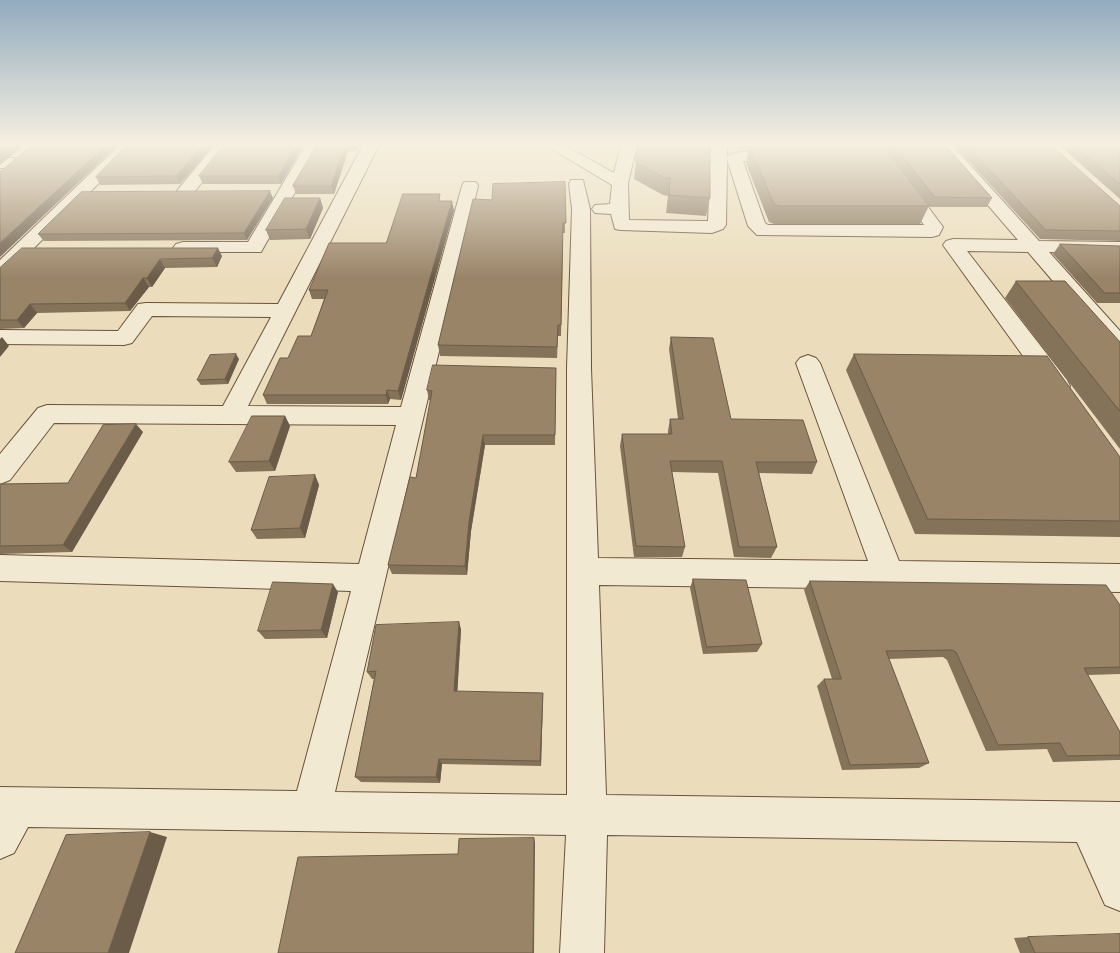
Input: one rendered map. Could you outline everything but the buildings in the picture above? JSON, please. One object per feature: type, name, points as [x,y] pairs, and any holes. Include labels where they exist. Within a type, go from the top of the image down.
[{"type":"street","points":[[9,259],[84,189]]},
{"type":"street","points":[[168,248],[254,248],[288,189]]},
{"type":"street","points":[[231,415],[285,311],[333,201],[341,189]]},
{"type":"street","points":[[311,811],[411,416],[434,366],[469,189]]},
{"type":"street","points":[[577,189],[580,217],[569,368],[584,571],[587,815],[582,953]]},
{"type":"street","points":[[620,189],[620,217]]},
{"type":"street","points":[[580,217],[620,217],[712,227],[717,225],[718,189]]},
{"type":"street","points":[[744,189],[756,226],[771,232],[932,231],[934,227],[903,189]]},
{"type":"street","points":[[984,189],[1120,345]]},
{"type":"street","points":[[167,191],[204,191]]},
{"type":"street","points":[[81,192],[110,192]]},
{"type":"street","points":[[1072,404],[953,245],[1120,248]]},
{"type":"street","points":[[9,259],[52,249]]},
{"type":"street","points":[[0,337],[124,338],[146,309],[285,311]]},
{"type":"street","points":[[808,362],[888,574]]},
{"type":"street","points":[[0,473],[47,414],[411,416]]},
{"type":"street","points":[[0,568],[370,578]]},
{"type":"street","points":[[584,571],[888,574],[1116,583]]},
{"type":"street","points":[[6,818],[311,811],[1104,822],[1120,890]]}]
